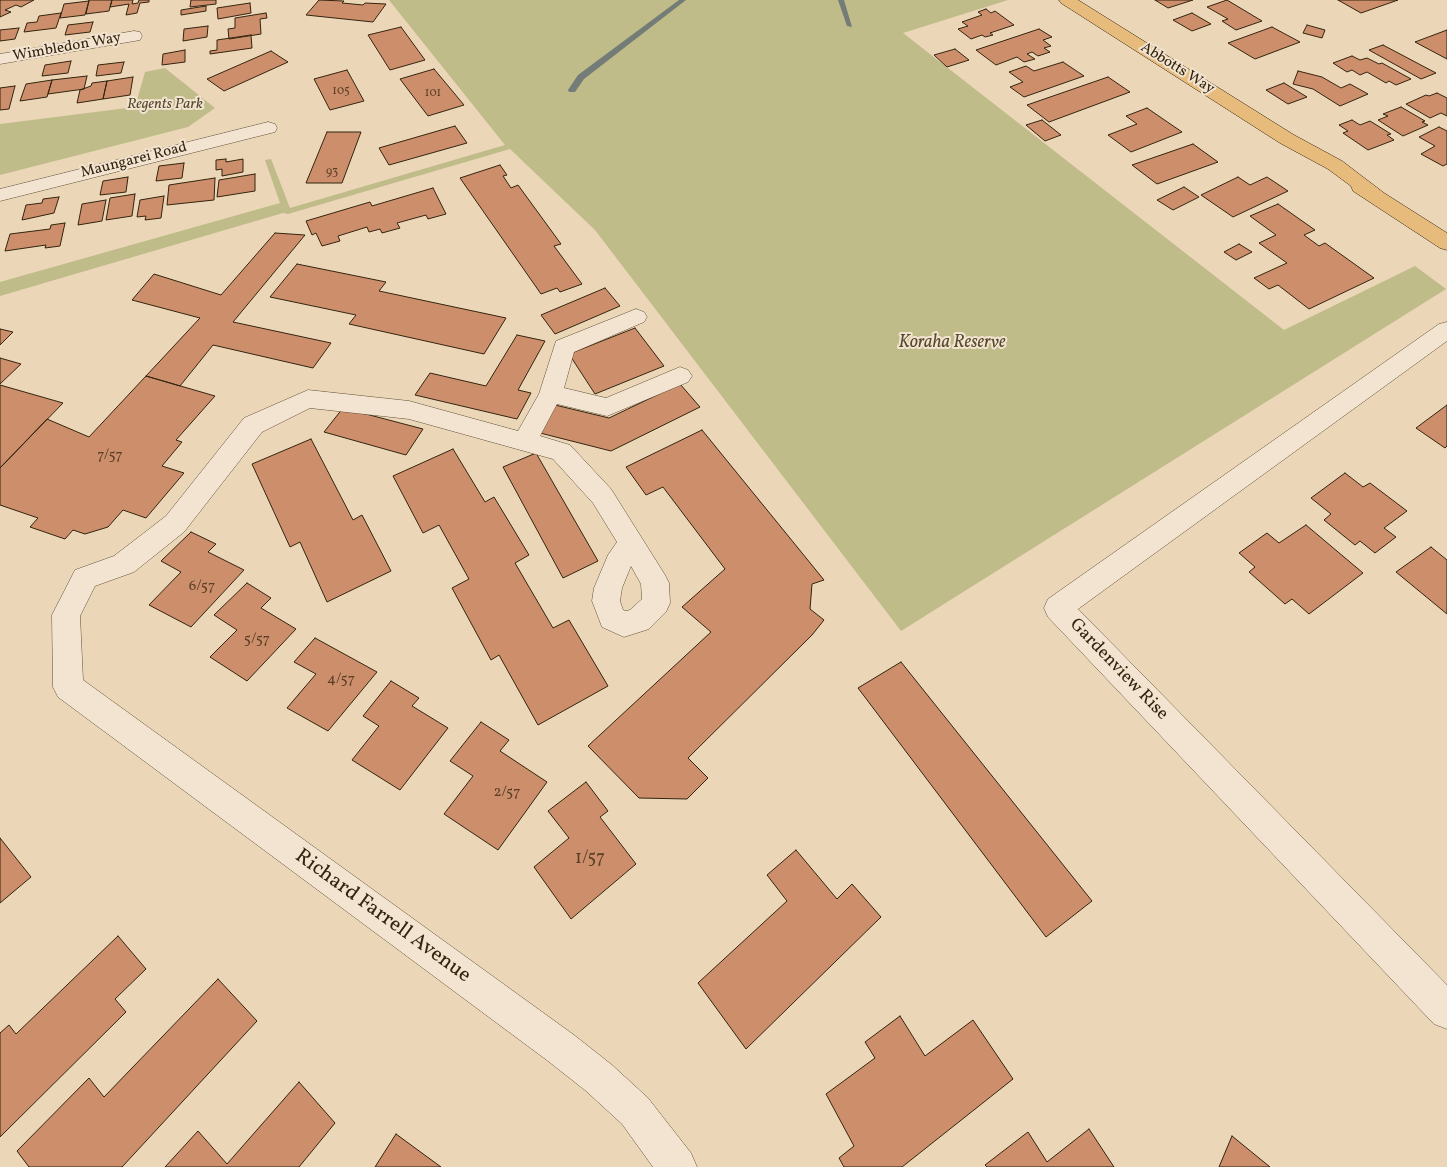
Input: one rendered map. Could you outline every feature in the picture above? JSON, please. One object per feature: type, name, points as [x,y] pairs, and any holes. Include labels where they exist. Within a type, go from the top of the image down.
[{"type":"main road","name":"Abbotts Way","points":[[1067,0],[1287,139],[1326,170],[1376,195],[1447,243]]},
{"type":"street","name":"Wimbledon Way","points":[[0,59],[134,36]]},
{"type":"street","name":"Maungarei Road","points":[[0,195],[268,128]]},
{"type":"street","points":[[632,543],[602,496],[561,452],[524,442],[551,394],[564,347],[636,318]]},
{"type":"street","name":"Gardenview Rise","points":[[1447,330],[1058,608],[1447,1011]]},
{"type":"street","points":[[551,394],[607,407],[680,376]]},
{"type":"street","name":"Richard Farrell Avenue","points":[[524,442],[409,410],[308,399],[253,425],[175,524],[124,564],[85,578],[66,615],[68,687],[584,1066],[635,1111],[677,1167]]},
{"type":"green space","name":"Koraha Reserve","points":[[389,0],[1008,0],[903,33],[1284,330],[1415,266],[1446,289],[901,631],[595,230],[510,149],[0,296],[0,282],[280,203],[265,160],[271,159],[290,208],[505,145]]},
{"type":"green space","name":"Regents Park","points":[[165,68],[215,108],[188,127],[0,175],[0,124],[135,107],[145,72]]},
{"type":"building","points":[[0,0],[34,0],[21,7],[16,5],[5,10],[11,12],[0,17]]},
{"type":"building","points":[[89,0],[112,0],[109,11],[86,14]]},
{"type":"building","points":[[112,0],[133,0],[132,4],[138,3],[139,0],[149,0],[149,2],[140,3],[137,13],[126,15],[129,4],[110,7]]},
{"type":"building","points":[[191,0],[216,0],[216,4],[190,7]]},
{"type":"building","points":[[319,0],[344,1],[342,3],[363,5],[365,3],[386,4],[373,22],[306,15]]},
{"type":"building","points":[[1155,0],[1193,0],[1168,8]]},
{"type":"building","points":[[1227,0],[1262,21],[1236,30],[1222,21],[1228,19],[1207,7]]},
{"type":"building","points":[[1338,0],[1398,0],[1361,13]]},
{"type":"building","points":[[89,1],[85,15],[60,18],[64,4]]},
{"type":"building","points":[[250,3],[251,13],[218,19],[217,8]]},
{"type":"building","points":[[206,6],[206,11],[181,15],[181,10]]},
{"type":"building","points":[[986,9],[991,13],[995,11],[1014,25],[990,33],[993,35],[985,37],[982,35],[971,39],[958,29],[968,26],[962,22],[982,15],[978,12]]},
{"type":"building","points":[[61,13],[56,28],[24,32],[27,23],[37,22],[39,16]]},
{"type":"building","points":[[266,13],[267,18],[260,19],[261,34],[229,39],[228,29],[235,28],[235,18]]},
{"type":"building","points":[[1192,13],[1211,24],[1192,31],[1173,20]]},
{"type":"building","points":[[93,22],[90,32],[65,35],[68,25]]},
{"type":"building","points":[[1307,25],[1325,30],[1322,38],[1303,33]]},
{"type":"building","points":[[208,26],[207,37],[183,41],[184,29]]},
{"type":"building","points":[[401,27],[425,60],[390,70],[368,35]]},
{"type":"building","points":[[1272,27],[1300,42],[1255,59],[1228,43]]},
{"type":"building","points":[[19,28],[15,39],[0,41],[0,30]]},
{"type":"building","points":[[1039,29],[1052,37],[1043,40],[1051,46],[1044,48],[1050,52],[1038,56],[1032,52],[1027,54],[1035,59],[1024,62],[1017,57],[996,65],[976,50]]},
{"type":"building","points":[[1447,30],[1447,59],[1415,42]]},
{"type":"building","points":[[251,35],[252,48],[210,54],[210,51],[217,50],[217,40]]},
{"type":"building","points":[[1383,45],[1436,73],[1421,79],[1369,50]]},
{"type":"building","points":[[955,49],[969,60],[947,67],[934,55]]},
{"type":"building","points":[[185,50],[185,62],[162,65],[163,54]]},
{"type":"building","points":[[271,51],[288,62],[224,91],[207,79]]},
{"type":"building","points":[[1352,56],[1360,60],[1367,58],[1379,64],[1382,63],[1411,79],[1396,85],[1389,81],[1386,83],[1367,72],[1360,75],[1352,70],[1347,72],[1333,63]]},
{"type":"building","points":[[71,61],[68,73],[42,76],[45,65]]},
{"type":"building","points":[[124,62],[121,73],[96,76],[98,65]]},
{"type":"building","points":[[1063,62],[1084,76],[1024,97],[1010,87],[1023,82],[1009,72],[1026,66],[1034,71]]},
{"type":"building","points":[[434,69],[464,105],[428,116],[400,79]]},
{"type":"building","points":[[347,70],[364,101],[330,110],[314,79]]},
{"type":"building","points":[[1298,71],[1322,77],[1341,88],[1350,84],[1368,94],[1340,106],[1313,89],[1293,84]]},
{"type":"building","points":[[87,76],[84,89],[48,94],[52,80]]},
{"type":"building","points":[[133,77],[130,95],[103,99],[107,81]]},
{"type":"building","points":[[1108,77],[1130,92],[1049,122],[1027,105]]},
{"type":"building","points":[[52,80],[47,97],[20,101],[26,84]]},
{"type":"building","points":[[107,81],[103,99],[77,103],[80,90],[91,86],[92,83]]},
{"type":"building","points":[[1284,83],[1307,97],[1288,104],[1266,90]]},
{"type":"building","points":[[15,86],[9,109],[0,110],[0,88]]},
{"type":"building","points":[[1437,93],[1447,98],[1447,116],[1441,113],[1430,118],[1406,104],[1426,95],[1429,96]]},
{"type":"building","points":[[1401,107],[1425,121],[1422,122],[1428,125],[1403,136],[1378,120],[1388,116],[1383,114]]},
{"type":"building","points":[[1147,108],[1182,132],[1131,152],[1108,135],[1137,124],[1126,116]]},
{"type":"building","points":[[1042,120],[1061,135],[1045,141],[1026,125]]},
{"type":"building","points":[[1352,120],[1360,125],[1370,121],[1391,134],[1387,135],[1394,140],[1368,150],[1343,133],[1348,131],[1339,125]]},
{"type":"building","points":[[455,126],[467,143],[389,165],[379,148]]},
{"type":"building","points":[[1439,127],[1447,131],[1447,164],[1443,166],[1421,154],[1435,146],[1419,137]]},
{"type":"building","points":[[327,132],[361,132],[342,183],[306,183]]},
{"type":"building","points":[[1193,144],[1218,162],[1157,184],[1132,165]]},
{"type":"building","points":[[226,159],[226,162],[243,159],[243,172],[222,176],[222,169],[216,170],[216,160]]},
{"type":"building","points":[[184,163],[182,178],[156,181],[159,166]]},
{"type":"building","points":[[500,165],[507,175],[503,176],[511,188],[518,185],[561,244],[554,246],[582,284],[560,292],[557,288],[541,294],[460,178]]},
{"type":"building","points":[[255,174],[255,191],[217,197],[219,180]]},
{"type":"building","points":[[128,177],[126,192],[100,195],[103,181]]},
{"type":"building","points":[[1238,177],[1250,185],[1267,177],[1288,191],[1233,217],[1201,195]]},
{"type":"building","points":[[215,178],[214,200],[167,205],[169,185]]},
{"type":"building","points":[[1184,187],[1199,197],[1173,210],[1157,200]]},
{"type":"building","points":[[433,188],[446,214],[428,219],[426,215],[397,223],[400,228],[382,233],[380,229],[369,232],[367,227],[338,236],[340,241],[322,246],[316,233],[312,235],[306,221],[370,202],[372,206]]},
{"type":"building","points":[[135,194],[132,216],[106,220],[110,198]]},
{"type":"building","points":[[164,196],[161,218],[145,220],[146,216],[137,217],[140,200]]},
{"type":"building","points":[[59,197],[54,213],[22,220],[26,205],[42,203],[43,199]]},
{"type":"building","points":[[106,200],[102,221],[78,225],[82,204]]},
{"type":"building","points":[[1278,204],[1315,230],[1304,235],[1319,246],[1325,243],[1374,278],[1309,309],[1278,285],[1269,289],[1254,278],[1287,263],[1259,243],[1276,235],[1250,216]]},
{"type":"building","points":[[65,223],[60,246],[45,248],[46,245],[5,251],[10,234],[50,229],[51,225]]},
{"type":"building","points":[[275,233],[305,235],[233,322],[331,343],[313,368],[213,345],[180,386],[146,376],[200,318],[132,300],[154,274],[221,295]]},
{"type":"building","points":[[1239,244],[1252,252],[1236,260],[1224,252]]},
{"type":"building","points":[[297,264],[386,282],[379,291],[506,318],[484,354],[349,324],[356,315],[270,297]]},
{"type":"building","points":[[605,288],[620,306],[555,334],[541,315]]},
{"type":"building","points":[[635,328],[664,366],[595,394],[569,354]]},
{"type":"building","points":[[0,329],[13,332],[0,345]]},
{"type":"building","points":[[517,335],[545,341],[518,390],[531,393],[517,419],[415,395],[430,373],[486,386]]},
{"type":"building","points":[[0,358],[21,364],[0,384]]},
{"type":"building","points":[[146,376],[215,396],[176,440],[182,442],[162,466],[184,473],[146,518],[123,510],[108,527],[85,534],[73,530],[65,539],[30,527],[38,518],[0,505],[0,468],[47,419],[89,437]]},
{"type":"building","points":[[680,384],[700,407],[611,451],[540,433],[555,405],[609,418]]},
{"type":"building","points":[[0,385],[63,403],[0,468]]},
{"type":"building","points":[[1447,405],[1447,446],[1445,448],[1416,428]]},
{"type":"building","points":[[343,408],[423,429],[406,455],[324,432]]},
{"type":"building","points":[[702,430],[824,580],[812,584],[810,609],[824,620],[812,635],[688,758],[708,778],[687,799],[639,798],[588,746],[711,632],[682,607],[725,569],[663,487],[646,495],[626,467]]},
{"type":"building","points":[[311,439],[353,520],[362,515],[391,571],[327,602],[300,542],[290,547],[252,464]]},
{"type":"building","points":[[453,449],[485,502],[494,497],[529,555],[515,563],[553,628],[569,620],[608,686],[538,725],[499,655],[491,660],[452,588],[469,579],[439,525],[423,533],[393,476]]},
{"type":"building","points":[[536,453],[598,561],[563,578],[503,467]]},
{"type":"building","points":[[1345,473],[1363,487],[1370,483],[1407,511],[1384,528],[1396,537],[1375,553],[1360,541],[1355,545],[1324,520],[1331,514],[1311,498]]},
{"type":"building","points":[[1306,525],[1363,573],[1309,614],[1292,599],[1285,604],[1249,572],[1255,567],[1239,553],[1267,533],[1279,543]]},
{"type":"building","points":[[191,532],[216,544],[208,552],[244,570],[191,627],[149,605],[181,572],[161,561]]},
{"type":"building","points":[[1431,547],[1447,560],[1447,614],[1396,572]]},
{"type":"building","points":[[247,583],[271,598],[261,608],[296,629],[247,681],[210,657],[237,630],[214,615]]},
{"type":"building","points":[[315,638],[377,672],[328,731],[287,708],[316,674],[294,662]]},
{"type":"building","points":[[901,662],[1092,901],[1046,937],[858,688]]},
{"type":"building","points":[[391,681],[419,698],[412,706],[448,728],[400,790],[352,760],[379,726],[363,716]]},
{"type":"building","points":[[481,722],[509,740],[500,751],[547,782],[498,850],[444,814],[473,776],[450,761]]},
{"type":"building","points":[[586,782],[608,811],[600,817],[636,864],[571,919],[534,867],[569,838],[548,811]]},
{"type":"building","points":[[0,838],[31,877],[0,903]]},
{"type":"building","points":[[796,850],[837,899],[852,884],[881,917],[746,1049],[698,983],[787,901],[767,875]]},
{"type":"building","points":[[118,936],[146,969],[115,999],[126,1012],[0,1137],[0,1033],[9,1025],[16,1034]]},
{"type":"building","points":[[218,979],[257,1021],[122,1167],[29,1167],[17,1151],[89,1078],[104,1097]]},
{"type":"building","points":[[900,1016],[925,1056],[973,1020],[1013,1079],[902,1167],[844,1167],[839,1158],[854,1146],[826,1094],[875,1058],[865,1042]]},
{"type":"building","points":[[299,1082],[335,1123],[299,1167],[165,1167],[198,1131],[227,1164]]},
{"type":"building","points":[[1089,1129],[1114,1167],[987,1167],[985,1165],[1028,1132],[1047,1162]]},
{"type":"building","points":[[396,1134],[441,1167],[375,1167]]},
{"type":"building","points":[[1232,1136],[1270,1167],[1219,1167]]},
{"type":"waterway","points":[[572,90],[581,77],[683,0]]},
{"type":"waterway","points":[[841,0],[850,26]]}]
